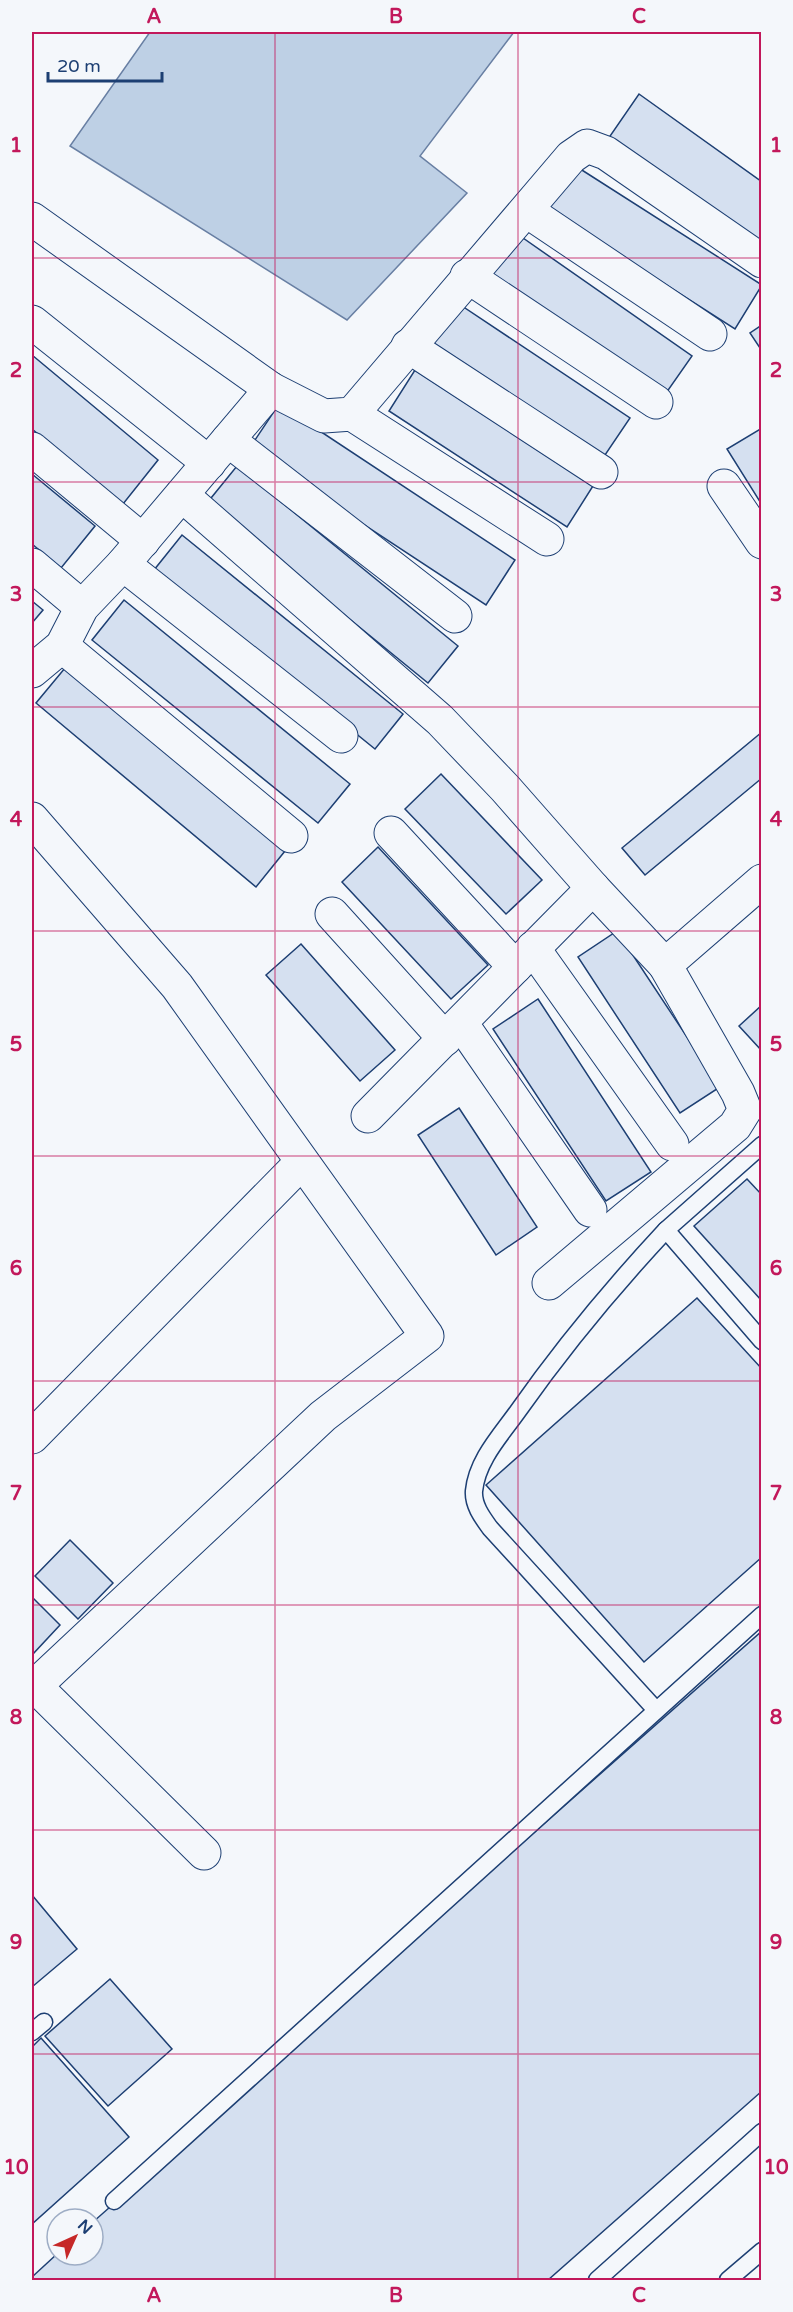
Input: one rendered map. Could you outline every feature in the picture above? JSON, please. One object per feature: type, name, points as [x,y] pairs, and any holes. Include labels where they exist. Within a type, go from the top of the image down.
[{"type":"street","points":[[352,414],[467,276],[527,211],[572,157],[586,146],[606,153],[762,261]]},
{"type":"street","points":[[527,211],[710,334]]},
{"type":"street","points":[[32,219],[271,389],[324,416],[352,414],[547,539]]},
{"type":"street","points":[[467,276],[656,402]]},
{"type":"street","points":[[32,322],[455,616]]},
{"type":"street","points":[[408,346],[601,472]]},
{"type":"street","points":[[32,671],[62,646],[82,607],[133,552],[271,389]]},
{"type":"street","points":[[32,449],[133,552],[340,736]]},
{"type":"street","points":[[724,486],[762,542]]},
{"type":"street","points":[[182,495],[440,720],[505,788],[665,965],[738,1093],[745,1110],[735,1126],[549,1283]]},
{"type":"street","points":[[32,565],[82,607]]},
{"type":"street","points":[[62,646],[291,836]]},
{"type":"street","points":[[32,819],[177,986],[300,1162],[427,1336],[323,1416],[33,1684],[204,1853]]},
{"type":"street","points":[[391,833],[524,958],[672,1144]]},
{"type":"street","points":[[665,965],[762,881]]},
{"type":"street","points":[[368,1116],[593,888]]},
{"type":"street","points":[[332,914],[453,1031],[590,1210]]},
{"type":"street","points":[[32,1437],[300,1162]]},
{"type":"lane","points":[[656,1710],[490,1528],[478,1511],[474,1493],[478,1475],[488,1453],[558,1355],[610,1290],[666,1230],[762,1145]]},
{"type":"lane","points":[[666,1230],[762,1341]]},
{"type":"lane","points":[[114,2201],[762,1615]]},
{"type":"lane","points":[[597,2280],[762,2132]]},
{"type":"lane","points":[[728,2280],[762,2251]]},
{"type":"water","points":[[150,32],[514,32],[420,156],[467,193],[347,320],[70,146]]},
{"type":"building","points":[[639,94],[762,182],[762,249],[608,139]]},
{"type":"building","points":[[574,165],[762,285],[735,329],[546,208]]},
{"type":"building","points":[[513,231],[692,356],[664,396],[485,271]]},
{"type":"building","points":[[453,300],[630,418],[603,458],[427,340]]},
{"type":"building","points":[[762,325],[762,351],[750,333]]},
{"type":"building","points":[[32,355],[158,460],[123,504],[32,429]]},
{"type":"building","points":[[415,370],[593,486],[567,527],[389,411]]},
{"type":"building","points":[[279,404],[515,560],[486,605],[249,449]]},
{"type":"building","points":[[762,428],[762,505],[727,449]]},
{"type":"building","points":[[237,466],[458,646],[428,683],[207,503]]},
{"type":"building","points":[[32,474],[95,526],[61,568],[32,544]]},
{"type":"building","points":[[182,535],[403,714],[375,749],[154,570]]},
{"type":"building","points":[[124,600],[350,784],[318,823],[92,640]]},
{"type":"building","points":[[32,601],[43,610],[32,623]]},
{"type":"building","points":[[65,668],[285,851],[256,887],[36,703]]},
{"type":"building","points":[[762,732],[762,778],[645,875],[622,848]]},
{"type":"building","points":[[441,774],[542,880],[506,914],[405,809]]},
{"type":"building","points":[[378,847],[488,965],[451,999],[342,882]]},
{"type":"building","points":[[617,931],[720,1087],[680,1113],[578,957]]},
{"type":"building","points":[[301,944],[395,1050],[360,1081],[266,975]]},
{"type":"building","points":[[538,999],[651,1172],[606,1201],[493,1029]]},
{"type":"building","points":[[762,1005],[762,1051],[739,1026]]},
{"type":"building","points":[[459,1108],[537,1227],[496,1255],[418,1135]]},
{"type":"building","points":[[747,1179],[762,1195],[762,1301],[694,1226]]},
{"type":"building","points":[[697,1298],[762,1369],[762,1557],[644,1662],[486,1485]]},
{"type":"building","points":[[70,1540],[113,1583],[78,1619],[35,1576]]},
{"type":"building","points":[[32,1597],[60,1625],[32,1655]]},
{"type":"building","points":[[762,1631],[762,2091],[548,2280],[32,2280],[32,2277],[45,2265],[45,2267],[105,2267],[105,2211]]},
{"type":"building","points":[[32,1895],[77,1949],[32,1987]]},
{"type":"building","points":[[110,1979],[172,2049],[108,2106],[45,2036]]},
{"type":"building","points":[[41,2038],[129,2137],[51,2207],[45,2207],[45,2212],[32,2224],[32,2047]]}]
